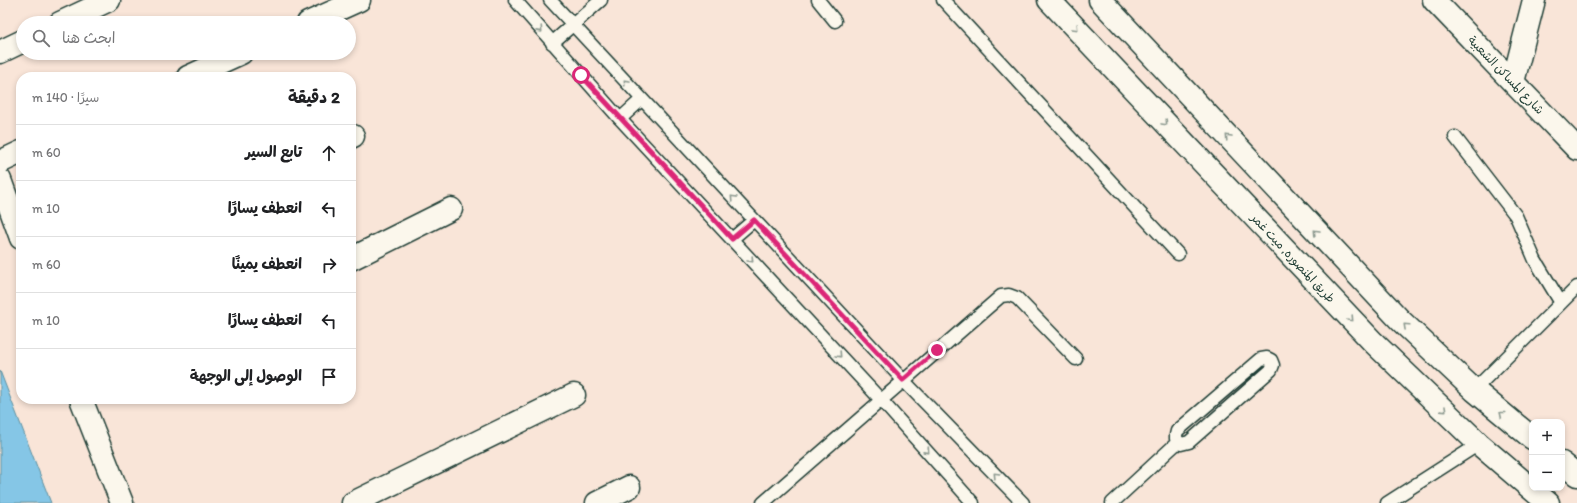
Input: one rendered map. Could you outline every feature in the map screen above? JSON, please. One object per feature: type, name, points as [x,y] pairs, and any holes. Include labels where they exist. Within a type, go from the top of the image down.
[{"type":"main road","points":[[75,16],[109,0]]},
{"type":"main road","points":[[324,16],[359,0]]},
{"type":"main road","name":"طريق المنصوره, ميت غمر","points":[[1049,0],[1373,342],[1479,444],[1548,503]]},
{"type":"main road","points":[[1100,0],[1400,320],[1474,390],[1529,436]]},
{"type":"main road","name":"شارع المساكن الشعبية","points":[[1434,0],[1577,149]]},
{"type":"main road","points":[[1513,82],[1534,0]]},
{"type":"main road","points":[[0,52],[16,44]]},
{"type":"main road","points":[[199,72],[226,60]]},
{"type":"main road","points":[[0,162],[16,154]]},
{"type":"main road","points":[[0,180],[16,224]]},
{"type":"main road","points":[[356,256],[451,209]]},
{"type":"main road","points":[[353,503],[574,395]]},
{"type":"main road","points":[[83,404],[122,503]]},
{"type":"main road","points":[[1565,465],[1577,475]]},
{"type":"main road","points":[[597,503],[629,487]]},
{"type":"lane","points":[[515,0],[620,119],[881,400],[973,503]]},
{"type":"lane","points":[[550,0],[903,380],[1023,503]]},
{"type":"lane","points":[[552,43],[601,0]]},
{"type":"lane","points":[[818,0],[835,21]]},
{"type":"lane","points":[[943,0],[1178,254]]},
{"type":"lane","points":[[620,119],[642,99]]},
{"type":"lane","points":[[1455,137],[1516,216],[1535,260],[1561,303]]},
{"type":"lane","points":[[732,239],[754,220]]},
{"type":"lane","points":[[1474,390],[1577,287]]},
{"type":"lane","points":[[763,503],[1001,296],[1017,298],[1076,360]]},
{"type":"lane","points":[[1266,358],[1271,360],[1273,365],[1271,370],[1189,442],[1181,444],[1178,442],[1176,435],[1177,431],[1261,359],[1266,358]]},
{"type":"lane","points":[[1112,503],[1178,442]]},
{"type":"lane","points":[[1387,503],[1479,444]]},
{"type":"water","points":[[0,371],[51,503],[0,503]]},
{"type":"route","points":[[581,75],[732,239],[754,220],[903,380],[937,350]]}]
